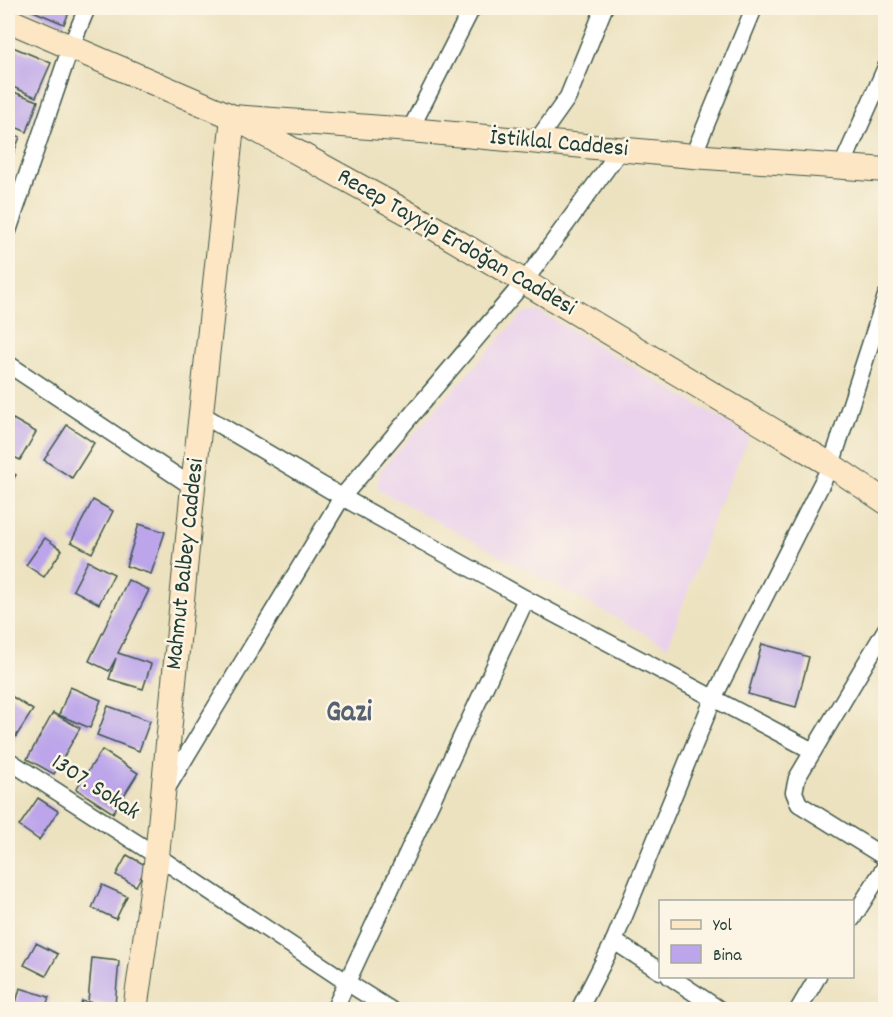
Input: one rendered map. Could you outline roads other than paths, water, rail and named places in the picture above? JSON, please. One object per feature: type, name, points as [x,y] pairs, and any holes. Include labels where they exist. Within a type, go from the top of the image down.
[{"type":"street","points":[[8,231],[71,46],[87,8]]},
{"type":"street","points":[[410,130],[472,8]]},
{"type":"street","points":[[536,142],[568,97],[604,8]]},
{"type":"street","points":[[693,156],[754,8]]},
{"type":"street","name":"Recep Tayyip Erdoğan Caddesi","points":[[8,20],[233,117],[426,223],[831,465],[885,502]]},
{"type":"street","points":[[842,166],[885,67]]},
{"type":"street","name":"İstiklal Caddesi","points":[[233,117],[885,170]]},
{"type":"street","name":"Mahmut Balbey Caddesi","points":[[135,1010],[157,856],[193,487],[233,117]]},
{"type":"street","points":[[163,794],[342,497],[524,282],[621,149]]},
{"type":"street","points":[[579,1010],[614,941],[713,699],[831,465],[885,296]]},
{"type":"street","points":[[8,364],[193,487]]},
{"type":"street","points":[[201,414],[342,497],[526,599],[813,751]]},
{"type":"street","points":[[334,1010],[526,599]]},
{"type":"street","points":[[885,629],[794,785],[795,799],[799,804],[885,858]]},
{"type":"street","name":"1307. Sokak","points":[[8,760],[391,1010]]},
{"type":"street","points":[[854,916],[885,865]]},
{"type":"street","points":[[614,941],[659,970]]},
{"type":"street","points":[[672,978],[720,1010]]},
{"type":"street","points":[[798,1010],[817,978]]},
{"type":"district","name":"Gazi","points":[[349,714]]}]
